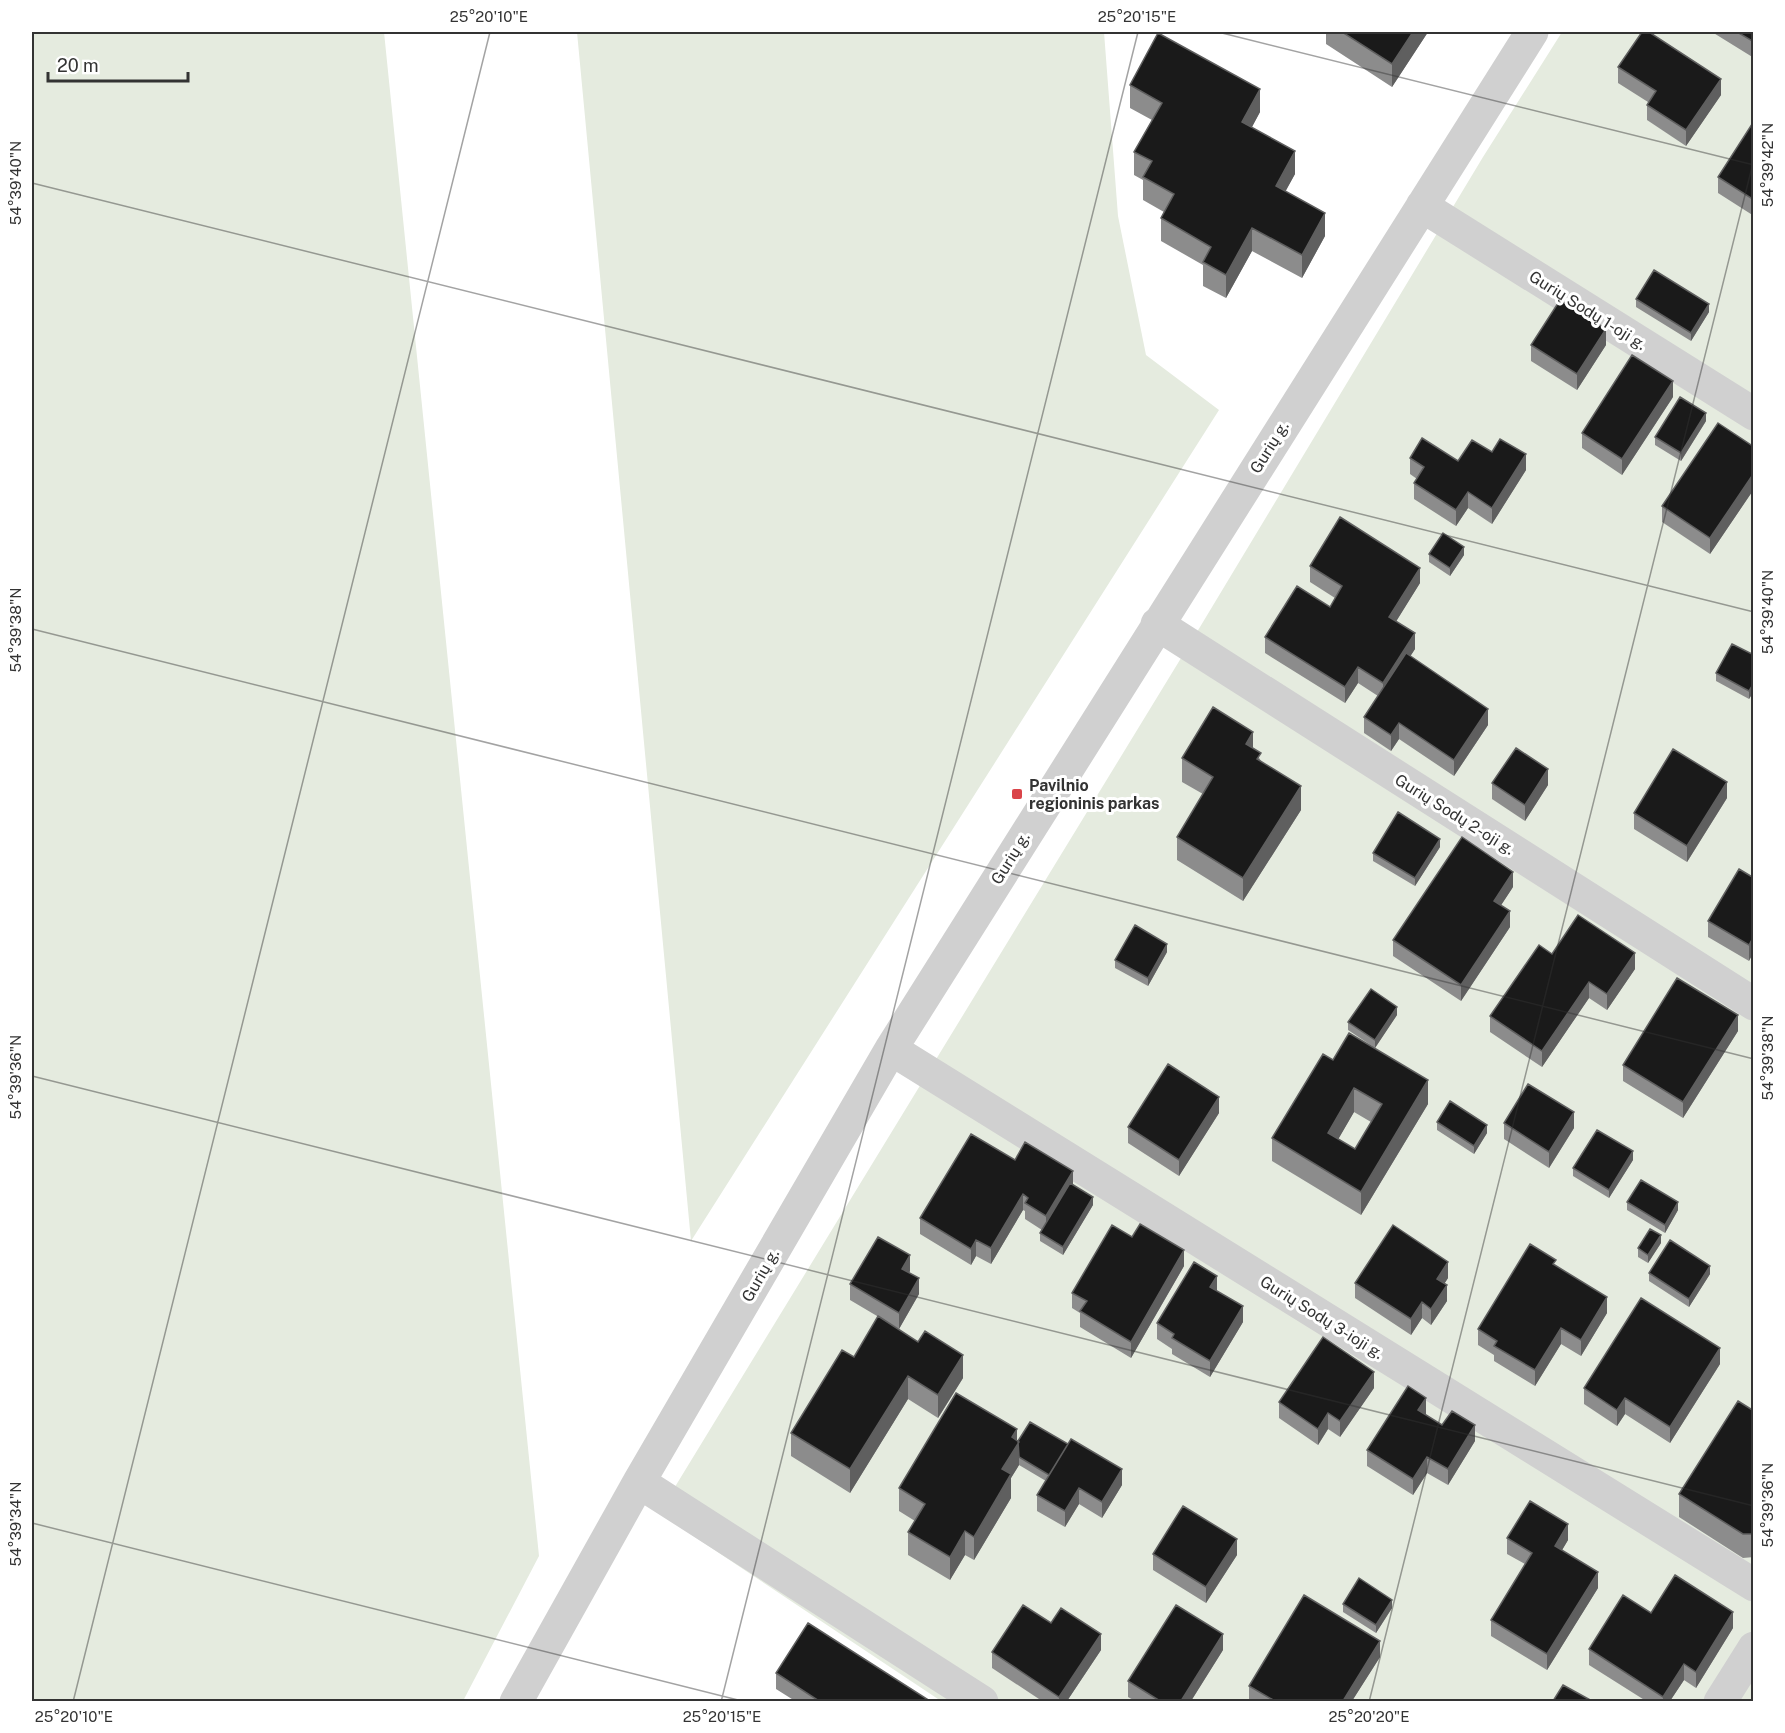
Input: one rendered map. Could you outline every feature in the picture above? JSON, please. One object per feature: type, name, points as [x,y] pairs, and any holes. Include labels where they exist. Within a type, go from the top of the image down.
[{"type":"street","name":"Gurių g.","points":[[516,1701],[639,1482],[891,1049],[1532,32]]},
{"type":"street","name":"Gurių Sodų 1-oji g.","points":[[1422,206],[1754,414]]},
{"type":"street","name":"Gurių Sodų 2-oji g.","points":[[1157,624],[1754,1004]]},
{"type":"street","name":"Gurių Sodų 3-ioji g.","points":[[891,1049],[1754,1584]]},
{"type":"street","points":[[639,1482],[982,1701]]},
{"type":"street","points":[[1720,1701],[1754,1648]]},
{"type":"shaded area","points":[[32,32],[384,32],[539,1556],[463,1701],[32,1701]]},
{"type":"shaded area","points":[[577,32],[1104,32],[1118,216],[1146,355],[1219,410],[691,1241]]},
{"type":"shaded area","points":[[1562,32],[1753,32],[1753,1701],[941,1701],[659,1513],[1200,627],[1483,157]]},
{"type":"building","points":[[1342,32],[1413,32],[1392,64]]},
{"type":"building","points":[[1642,32],[1649,32],[1721,79],[1686,130],[1647,105],[1656,91],[1618,67]]},
{"type":"building","points":[[1737,32],[1754,32],[1754,42]]},
{"type":"building","points":[[1158,33],[1260,89],[1242,122],[1295,151],[1276,186],[1325,213],[1302,255],[1252,228],[1226,275],[1203,262],[1211,247],[1161,218],[1174,194],[1143,177],[1152,161],[1134,152],[1162,103],[1130,85]]},
{"type":"building","points":[[1754,121],[1754,200],[1718,177]]},
{"type":"building","points":[[1654,270],[1709,304],[1691,333],[1636,299]]},
{"type":"building","points":[[1560,300],[1606,329],[1577,374],[1531,345]]},
{"type":"building","points":[[1632,355],[1673,381],[1622,459],[1582,433]]},
{"type":"building","points":[[1680,397],[1706,413],[1681,453],[1655,437]]},
{"type":"building","points":[[1718,423],[1754,447],[1754,473],[1710,538],[1662,506]]},
{"type":"building","points":[[1422,438],[1458,461],[1472,440],[1492,452],[1500,439],[1526,454],[1492,508],[1468,492],[1456,510],[1414,483],[1424,467],[1410,458]]},
{"type":"building","points":[[1340,517],[1420,568],[1389,617],[1415,633],[1383,683],[1358,667],[1345,687],[1265,637],[1297,586],[1330,607],[1342,586],[1310,566]]},
{"type":"building","points":[[1443,533],[1464,547],[1450,568],[1429,554]]},
{"type":"building","points":[[1732,644],[1754,655],[1754,683],[1749,691],[1716,673]]},
{"type":"building","points":[[1406,653],[1488,709],[1454,760],[1399,723],[1391,735],[1364,717]]},
{"type":"building","points":[[1213,707],[1253,732],[1246,744],[1261,753],[1257,759],[1301,786],[1243,878],[1177,837],[1213,777],[1182,758]]},
{"type":"building","points":[[1516,748],[1548,769],[1525,805],[1492,783]]},
{"type":"building","points":[[1673,749],[1727,782],[1687,846],[1634,813]]},
{"type":"building","points":[[1398,812],[1440,839],[1415,878],[1373,853]]},
{"type":"building","points":[[1462,837],[1513,872],[1494,901],[1510,911],[1461,985],[1393,940]]},
{"type":"building","points":[[1739,869],[1754,878],[1754,936],[1749,945],[1708,921]]},
{"type":"building","points":[[1578,915],[1635,953],[1607,994],[1589,982],[1542,1051],[1490,1016],[1539,945],[1552,954]]},
{"type":"building","points":[[1135,925],[1167,944],[1148,978],[1115,960]]},
{"type":"building","points":[[1677,978],[1738,1015],[1683,1102],[1623,1065]]},
{"type":"building","points":[[1371,989],[1397,1007],[1375,1040],[1348,1022]]},
{"type":"building","points":[[1349,1033],[1428,1080],[1361,1192],[1272,1138],[1323,1054],[1333,1060]],"holes":[[[1354,1088],[1382,1104],[1355,1149],[1328,1133]]]},
{"type":"building","points":[[1168,1064],[1219,1097],[1179,1160],[1128,1127]]},
{"type":"building","points":[[1528,1084],[1574,1112],[1549,1152],[1504,1123]]},
{"type":"building","points":[[1450,1101],[1487,1125],[1474,1146],[1437,1122]]},
{"type":"building","points":[[1597,1130],[1633,1151],[1609,1190],[1573,1168]]},
{"type":"building","points":[[971,1134],[1015,1160],[1025,1142],[1073,1171],[1046,1216],[1025,1203],[1028,1198],[1023,1194],[991,1248],[976,1240],[971,1249],[920,1218]]},
{"type":"building","points":[[1641,1180],[1678,1202],[1665,1225],[1627,1202]]},
{"type":"building","points":[[1070,1183],[1093,1197],[1063,1247],[1040,1233]]},
{"type":"building","points":[[1140,1224],[1184,1250],[1131,1342],[1080,1311],[1087,1301],[1072,1293],[1112,1225],[1132,1237]]},
{"type":"building","points":[[1393,1225],[1448,1262],[1437,1279],[1447,1285],[1431,1309],[1422,1302],[1411,1319],[1355,1283]]},
{"type":"building","points":[[1650,1229],[1661,1235],[1648,1255],[1638,1248]]},
{"type":"building","points":[[878,1237],[910,1255],[902,1269],[919,1278],[899,1313],[850,1284]]},
{"type":"building","points":[[1670,1240],[1710,1266],[1689,1299],[1649,1273]]},
{"type":"building","points":[[1530,1244],[1556,1260],[1553,1264],[1607,1297],[1581,1340],[1561,1328],[1535,1370],[1494,1346],[1497,1341],[1478,1329]]},
{"type":"building","points":[[1194,1262],[1217,1276],[1210,1287],[1243,1306],[1210,1361],[1172,1338],[1174,1334],[1157,1323]]},
{"type":"building","points":[[1641,1298],[1720,1348],[1670,1427],[1625,1398],[1617,1410],[1584,1388]]},
{"type":"building","points":[[878,1316],[918,1342],[925,1331],[963,1355],[938,1395],[908,1376],[850,1469],[791,1433],[842,1350],[854,1357]]},
{"type":"building","points":[[1323,1337],[1374,1372],[1340,1421],[1328,1413],[1318,1429],[1279,1402]]},
{"type":"building","points":[[1408,1386],[1426,1398],[1418,1410],[1442,1425],[1452,1411],[1475,1425],[1448,1469],[1427,1457],[1413,1479],[1367,1450]]},
{"type":"building","points":[[956,1393],[1017,1429],[1012,1437],[1019,1442],[1002,1469],[1011,1474],[974,1537],[965,1531],[950,1557],[908,1532],[925,1504],[899,1488]]},
{"type":"building","points":[[1738,1401],[1754,1411],[1754,1534],[1743,1534],[1679,1494]]},
{"type":"building","points":[[1030,1422],[1068,1444],[1049,1475],[1019,1457],[1018,1441]]},
{"type":"building","points":[[1071,1439],[1122,1469],[1102,1502],[1079,1488],[1065,1511],[1037,1495]]},
{"type":"building","points":[[1530,1501],[1568,1524],[1555,1546],[1598,1572],[1547,1654],[1491,1620],[1532,1553],[1507,1538]]},
{"type":"building","points":[[1183,1506],[1237,1539],[1206,1587],[1153,1554]]},
{"type":"building","points":[[1675,1575],[1733,1612],[1696,1672],[1684,1664],[1663,1697],[1589,1649],[1623,1595],[1651,1613]]},
{"type":"building","points":[[1359,1578],[1392,1600],[1376,1625],[1343,1604]]},
{"type":"building","points":[[1304,1595],[1380,1641],[1343,1701],[1275,1701],[1249,1686]]},
{"type":"building","points":[[1023,1605],[1051,1623],[1061,1608],[1101,1634],[1059,1697],[992,1652]]},
{"type":"building","points":[[1176,1605],[1223,1634],[1181,1701],[1160,1701],[1128,1681]]},
{"type":"building","points":[[808,1623],[930,1701],[819,1701],[776,1673]]},
{"type":"building","points":[[1563,1685],[1592,1701],[1553,1701]]},
{"type":"place","name":"Pavilnio regioninis parkas","points":[[1017,794]]}]
